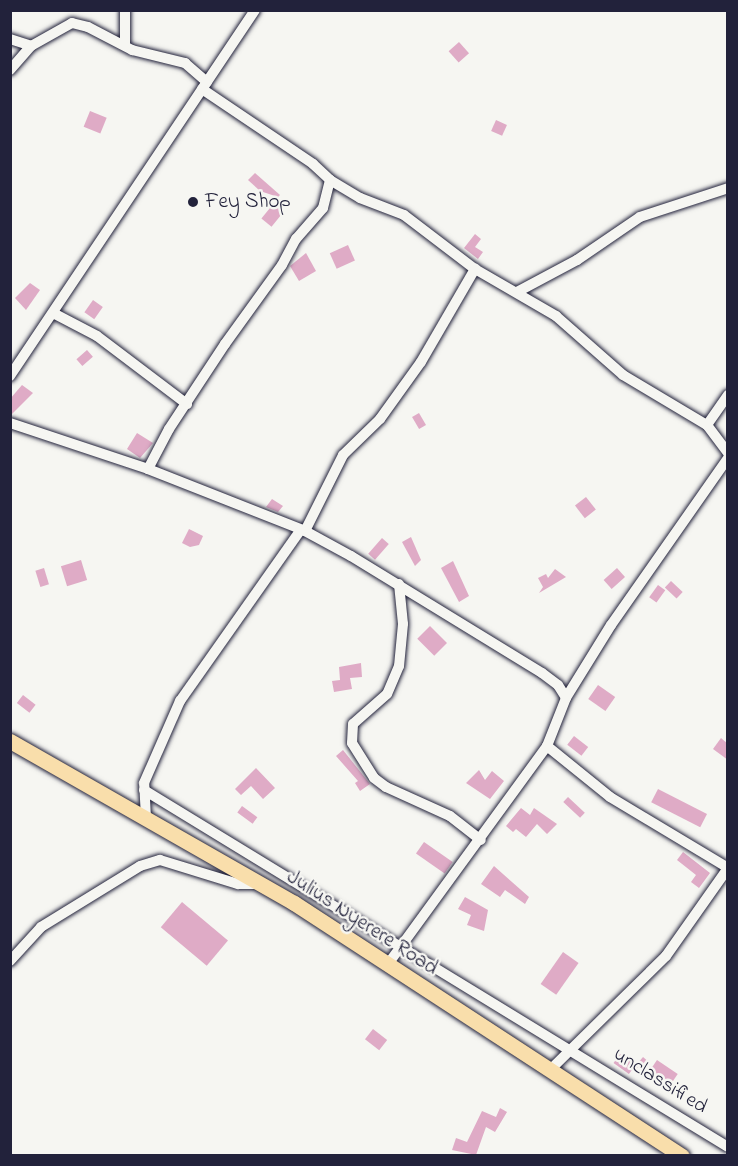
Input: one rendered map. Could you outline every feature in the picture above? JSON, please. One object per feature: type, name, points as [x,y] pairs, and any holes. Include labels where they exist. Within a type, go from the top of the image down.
[{"type":"highway","name":"Julius Nyerere Road","points":[[10,741],[261,884],[682,1155]]},
{"type":"street","points":[[124,45],[125,10]]},
{"type":"street","points":[[10,376],[55,314],[255,10]]},
{"type":"street","points":[[10,70],[31,45],[72,23],[88,27],[124,45],[185,63],[205,86],[313,164],[330,180],[360,198],[404,215],[475,269],[556,316],[623,375],[707,425],[728,453]]},
{"type":"street","points":[[10,39],[31,45]]},
{"type":"street","points":[[148,469],[187,404],[282,266],[296,239],[323,208],[330,180]]},
{"type":"street","points":[[517,292],[577,260],[640,217],[728,188]]},
{"type":"street","points":[[146,818],[144,790],[159,743],[180,701],[302,531],[343,455],[380,419],[421,362],[475,269]]},
{"type":"street","points":[[55,314],[98,336],[187,404]]},
{"type":"street","points":[[707,425],[728,394]]},
{"type":"street","points":[[10,423],[148,469],[302,531],[399,584],[558,685],[566,698]]},
{"type":"street","points":[[388,964],[400,944],[481,840],[547,746],[566,698],[610,625],[728,458]]},
{"type":"street","points":[[399,584],[404,624],[399,666],[387,694],[353,724],[352,742],[374,778],[386,787],[450,816],[481,840]]},
{"type":"street","points":[[558,685],[574,686]]},
{"type":"street","points":[[547,746],[610,797],[728,868],[666,956],[551,1070]]},
{"type":"street","name":"unclassified","points":[[144,790],[400,944],[728,1147]]},
{"type":"street","points":[[10,961],[41,927],[140,866],[160,860],[238,884],[261,884]]},
{"type":"building","points":[[459,42],[469,53],[459,63],[449,51]]},
{"type":"building","points":[[90,111],[107,118],[100,134],[84,127]]},
{"type":"building","points":[[496,120],[507,125],[502,136],[491,131]]},
{"type":"building","points":[[255,173],[280,195],[278,197],[260,191],[248,180]]},
{"type":"building","points":[[274,203],[284,211],[272,227],[261,219]]},
{"type":"building","points":[[475,234],[481,239],[475,247],[483,252],[478,259],[464,248]]},
{"type":"building","points":[[348,245],[355,261],[337,269],[330,253]]},
{"type":"building","points":[[306,253],[316,271],[299,281],[290,266]]},
{"type":"building","points":[[30,283],[40,290],[26,310],[15,298]]},
{"type":"building","points":[[93,300],[103,307],[94,319],[84,312]]},
{"type":"building","points":[[87,350],[93,357],[82,366],[76,359]]},
{"type":"building","points":[[22,385],[33,393],[10,416],[10,399]]},
{"type":"building","points":[[419,413],[426,425],[419,429],[412,417]]},
{"type":"building","points":[[137,433],[153,443],[140,458],[127,449]]},
{"type":"building","points":[[586,497],[596,510],[585,518],[575,506]]},
{"type":"building","points":[[272,499],[283,506],[278,512],[266,507]]},
{"type":"building","points":[[189,529],[203,536],[199,545],[190,547],[182,543]]},
{"type":"building","points":[[411,537],[421,560],[415,566],[402,542]]},
{"type":"building","points":[[382,538],[389,544],[375,560],[368,554]]},
{"type":"building","points":[[81,560],[87,580],[67,586],[61,566]]},
{"type":"building","points":[[453,561],[469,596],[459,602],[441,568]]},
{"type":"building","points":[[44,568],[49,584],[40,587],[35,571]]},
{"type":"building","points":[[617,568],[625,577],[612,589],[604,580]]},
{"type":"building","points":[[555,569],[566,577],[539,593],[543,587],[538,578],[546,574],[548,578]]},
{"type":"building","points":[[671,581],[683,592],[677,598],[665,588]]},
{"type":"building","points":[[658,585],[665,590],[656,602],[649,597]]},
{"type":"building","points":[[430,626],[447,643],[434,656],[417,639]]},
{"type":"building","points":[[361,663],[362,677],[350,678],[352,689],[334,692],[332,681],[340,680],[339,667]]},
{"type":"building","points":[[598,685],[615,697],[605,711],[588,699]]},
{"type":"building","points":[[23,695],[36,705],[29,713],[17,703]]},
{"type":"building","points":[[574,736],[588,747],[581,756],[567,745]]},
{"type":"building","points":[[721,738],[728,744],[728,760],[713,749]]},
{"type":"building","points":[[343,750],[370,784],[360,791],[355,783],[358,781],[336,756]]},
{"type":"building","points":[[256,768],[275,788],[263,799],[251,786],[241,795],[235,789]]},
{"type":"building","points":[[479,770],[485,780],[492,771],[504,781],[490,799],[466,783]]},
{"type":"building","points":[[658,789],[707,814],[700,827],[651,802]]},
{"type":"building","points":[[568,797],[585,813],[580,818],[563,802]]},
{"type":"building","points":[[242,806],[257,817],[253,824],[237,812]]},
{"type":"building","points":[[521,808],[530,815],[534,808],[557,824],[547,834],[537,824],[526,837],[516,829],[513,832],[506,826]]},
{"type":"building","points":[[424,842],[453,862],[445,874],[416,853]]},
{"type":"building","points":[[683,852],[710,873],[699,888],[691,882],[696,875],[677,860]]},
{"type":"building","points":[[494,866],[529,897],[525,904],[505,890],[500,897],[481,884]]},
{"type":"building","points":[[465,897],[488,910],[484,931],[467,925],[471,915],[458,909]]},
{"type":"building","points":[[182,902],[228,941],[207,966],[161,927]]},
{"type":"building","points":[[563,952],[579,963],[556,995],[541,984]]},
{"type":"building","points":[[373,1029],[387,1040],[379,1050],[365,1039]]},
{"type":"building","points":[[620,1054],[635,1065],[629,1074],[614,1063]]},
{"type":"building","points":[[643,1057],[649,1062],[638,1075],[632,1070]]},
{"type":"building","points":[[657,1060],[678,1074],[670,1085],[650,1071]]},
{"type":"building","points":[[500,1108],[507,1112],[495,1132],[486,1127],[476,1155],[452,1150],[456,1138],[467,1142],[482,1111],[496,1117]]},
{"type":"place","name":"Fey Shop","points":[[193,202]]}]
